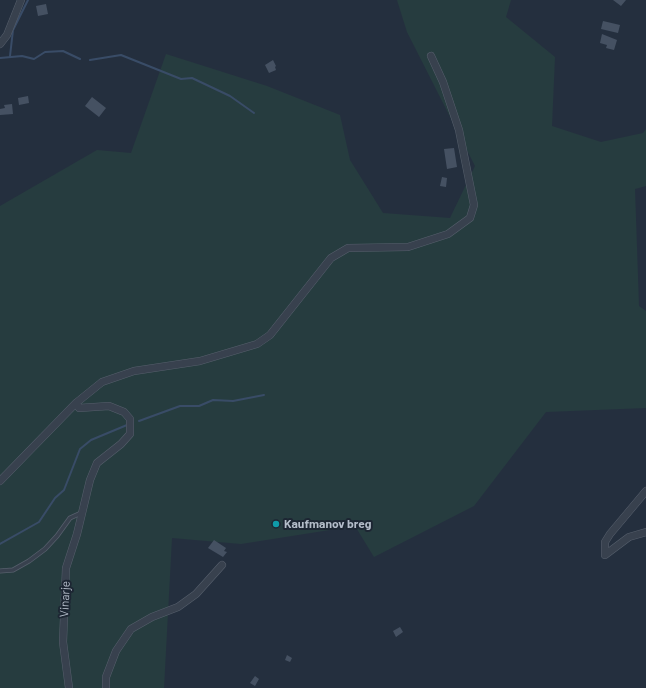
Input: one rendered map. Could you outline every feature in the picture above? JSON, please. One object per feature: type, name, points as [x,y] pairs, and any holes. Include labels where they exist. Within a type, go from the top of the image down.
[{"type":"street","points":[[0,44],[7,35],[21,0]]},
{"type":"street","points":[[0,481],[76,403],[102,382],[134,371],[200,361],[257,344],[270,335],[331,258],[348,248],[408,246],[448,234],[470,218],[474,205],[460,130],[443,82],[431,56]]},
{"type":"street","name":"Vinarje","points":[[69,688],[63,642],[66,568],[90,480],[97,464],[121,444],[130,434],[130,419],[124,412],[109,406],[79,408],[76,403]]},
{"type":"street","points":[[646,490],[610,534],[605,542],[605,555],[629,537],[646,532]]},
{"type":"street","points":[[106,688],[106,678],[116,651],[131,629],[152,617],[178,607],[196,594],[222,565]]},
{"type":"lane","points":[[0,571],[13,570],[29,561],[45,549],[58,536],[70,518],[82,513]]},
{"type":"green space","points":[[397,0],[511,0],[506,17],[555,57],[552,126],[601,142],[643,133],[646,129],[646,186],[635,189],[639,306],[646,311],[646,408],[546,412],[474,506],[374,557],[355,526],[241,544],[172,538],[164,688],[0,688],[0,206],[97,150],[131,153],[166,54],[267,86],[340,115],[350,160],[383,213],[450,218],[475,166],[407,32]]},
{"type":"building","points":[[613,0],[626,0],[621,6]]},
{"type":"building","points":[[46,4],[48,14],[38,16],[36,6]]},
{"type":"building","points":[[603,21],[620,25],[618,33],[601,29]]},
{"type":"building","points":[[602,34],[617,40],[614,50],[606,48],[607,45],[600,43]]},
{"type":"building","points":[[273,60],[276,70],[269,73],[265,65]]},
{"type":"building","points":[[28,96],[29,103],[19,105],[18,98]]},
{"type":"building","points":[[92,97],[106,108],[99,117],[85,106]]},
{"type":"building","points":[[12,104],[13,114],[0,115],[0,109],[5,108],[4,105]]},
{"type":"building","points":[[454,148],[457,167],[447,169],[444,149]]},
{"type":"building","points":[[442,177],[447,178],[446,187],[440,186]]},
{"type":"building","points":[[214,540],[226,548],[224,551],[227,552],[223,557],[208,548]]},
{"type":"building","points":[[400,627],[403,632],[396,637],[393,631]]},
{"type":"building","points":[[287,655],[292,658],[290,662],[285,660]]},
{"type":"building","points":[[255,676],[259,679],[255,686],[250,683]]},
{"type":"waterway","points":[[10,56],[13,30],[28,0]]},
{"type":"waterway","points":[[0,58],[22,56],[34,59],[45,52],[63,51],[80,59]]},
{"type":"waterway","points":[[90,60],[121,55],[181,79],[192,78],[230,96],[254,113]]},
{"type":"waterway","points":[[139,421],[180,406],[199,406],[213,400],[233,401],[264,395]]},
{"type":"waterway","points":[[0,544],[39,522],[55,498],[64,490],[80,449],[91,440],[127,425]]},
{"type":"place","name":"Kaufmanov breg","points":[[276,524]]}]
